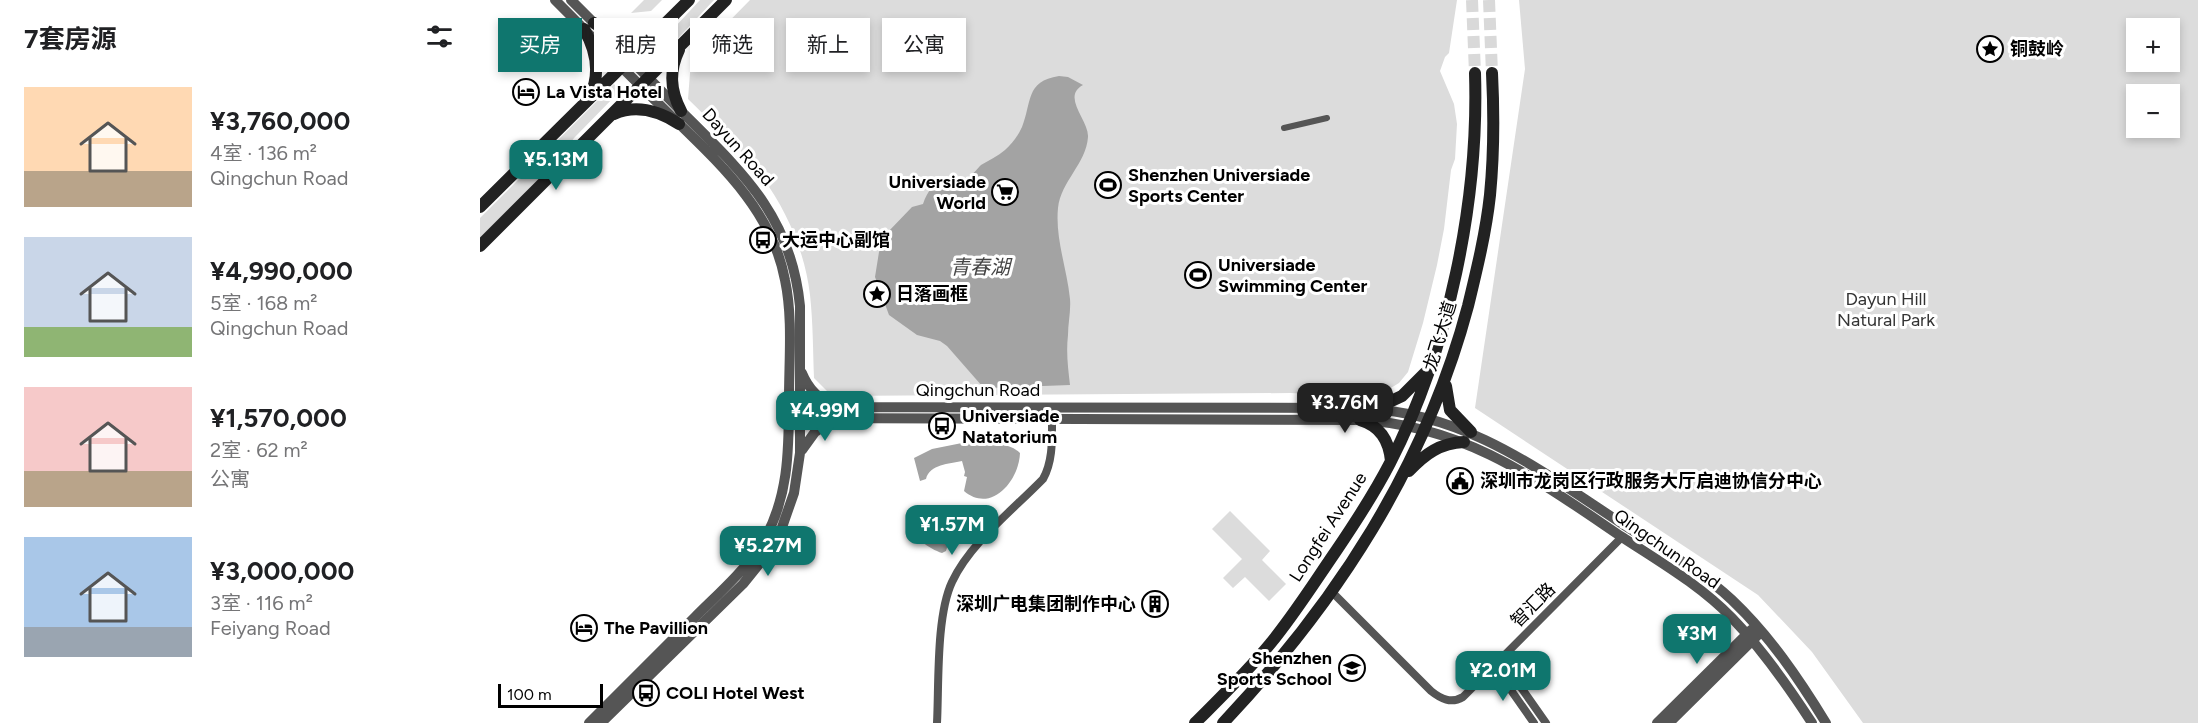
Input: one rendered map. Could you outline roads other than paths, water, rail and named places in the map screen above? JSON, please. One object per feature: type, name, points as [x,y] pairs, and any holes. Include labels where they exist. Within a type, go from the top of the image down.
[{"type":"main road","points":[[671,18],[689,0]]},
{"type":"main road","points":[[480,246],[610,116],[641,78],[685,42],[726,0]]},
{"type":"main road","points":[[588,99],[594,88],[597,65],[589,26],[594,27]]},
{"type":"main road","points":[[681,111],[671,84],[674,63],[685,42]]},
{"type":"main road","points":[[480,207],[616,72]]},
{"type":"main road","name":"Longfei Avenue","points":[[1196,723],[1250,667],[1293,614],[1362,512],[1391,461],[1413,414],[1430,367],[1448,304],[1471,189],[1476,118],[1475,73]]},
{"type":"main road","name":"龙飞大道","points":[[1223,723],[1271,669],[1375,528],[1428,424],[1456,348],[1474,283],[1485,228],[1492,164],[1492,73]]},
{"type":"main road","points":[[610,116],[640,109],[666,116],[679,124]]},
{"type":"main road","points":[[1374,409],[1402,396],[1430,367]]},
{"type":"main road","points":[[1402,478],[1432,450],[1467,437],[1450,410],[1445,380]]},
{"type":"main road","points":[[1360,420],[1375,427],[1384,436],[1390,449],[1391,461]]},
{"type":"street","points":[[555,0],[594,31]]},
{"type":"street","points":[[571,0],[589,26]]},
{"type":"street","points":[[635,72],[641,78]]},
{"type":"street","name":"Dayun Road","points":[[601,723],[743,584],[769,552],[788,514],[794,493],[800,453],[801,367],[798,287],[782,234],[764,200],[751,184],[681,111],[641,78]]},
{"type":"street","name":"Dayun Road","points":[[589,723],[736,576],[759,547],[776,514],[786,477],[789,413],[788,299],[775,244],[761,216],[743,190],[679,124],[641,78]]},
{"type":"street","points":[[1284,128],[1327,118]]},
{"type":"street","points":[[800,453],[815,432],[837,412],[811,388],[801,367]]},
{"type":"street","name":"Qingchun Road","points":[[789,413],[1374,409],[1413,414],[1428,424],[1519,457],[1695,570],[1726,595],[1759,629],[1790,667],[1826,723]]},
{"type":"street","name":"Qingchun Road","points":[[837,412],[1052,419],[1360,420],[1407,425],[1428,424]]},
{"type":"street","points":[[938,723],[942,620],[952,582],[977,545],[1042,479],[1048,469],[1051,453],[1052,419]]},
{"type":"street","name":"Qingchun Road","points":[[1467,437],[1705,592],[1767,658],[1812,723]]},
{"type":"street","name":"智汇路","points":[[1330,591],[1441,699],[1452,700],[1463,697],[1622,537]]},
{"type":"street","points":[[1670,723],[1759,629]]},
{"type":"street","points":[[1657,723],[1750,638]]},
{"type":"street","points":[[1502,659],[1546,723]]},
{"type":"street","points":[[1494,666],[1534,723]]},
{"type":"water","name":"青春湖","points":[[1059,76],[1068,77],[1083,85],[1077,90],[1075,102],[1088,137],[1083,156],[1064,189],[1058,208],[1060,242],[1070,299],[1067,348],[1070,385],[987,388],[982,386],[947,346],[940,341],[917,335],[889,315],[875,277],[879,252],[887,233],[912,207],[923,204],[931,189],[941,183],[969,176],[981,165],[1008,148],[1022,127],[1035,88],[1048,79]]},
{"type":"water","points":[[967,442],[1002,444],[1020,453],[1015,474],[1002,491],[984,499],[974,497],[964,491],[967,477],[964,476],[962,461],[931,470],[926,479],[920,481],[914,458],[932,449]]},
{"type":"water","points":[[916,512],[919,522],[935,517],[952,532],[946,551],[942,553],[929,547],[914,532],[912,519]]},
{"type":"tunnel","points":[[1472,0],[1475,73]]},
{"type":"tunnel","points":[[1489,0],[1492,73]]},
{"type":"place","name":"铜鼓岭","points":[[1990,49]]},
{"type":"place","name":"La Vista Hotel","points":[[526,92]]},
{"type":"place","name":"Shenzhen Universiade Sports Center","points":[[1108,185]]},
{"type":"place","name":"Universiade World","points":[[1005,192]]},
{"type":"place","name":"大运中心副馆","points":[[763,240]]},
{"type":"place","name":"Universiade Swimming Center","points":[[1198,275]]},
{"type":"place","name":"日落画框","points":[[877,294]]},
{"type":"place","name":"Universiade Natatorium","points":[[942,426]]},
{"type":"place","name":"深圳市龙岗区行政服务大厅启迪协信分中心","points":[[1460,481]]},
{"type":"place","name":"深圳广电集团制作中心","points":[[1155,604]]},
{"type":"place","name":"The Pavillion","points":[[584,628]]},
{"type":"place","name":"Shenzhen Sports School","points":[[1352,668]]},
{"type":"place","name":"COLI Hotel West","points":[[646,693]]},
{"type":"park label","name":"Dayun Hill Natural Park","points":[[1886,309]]}]
